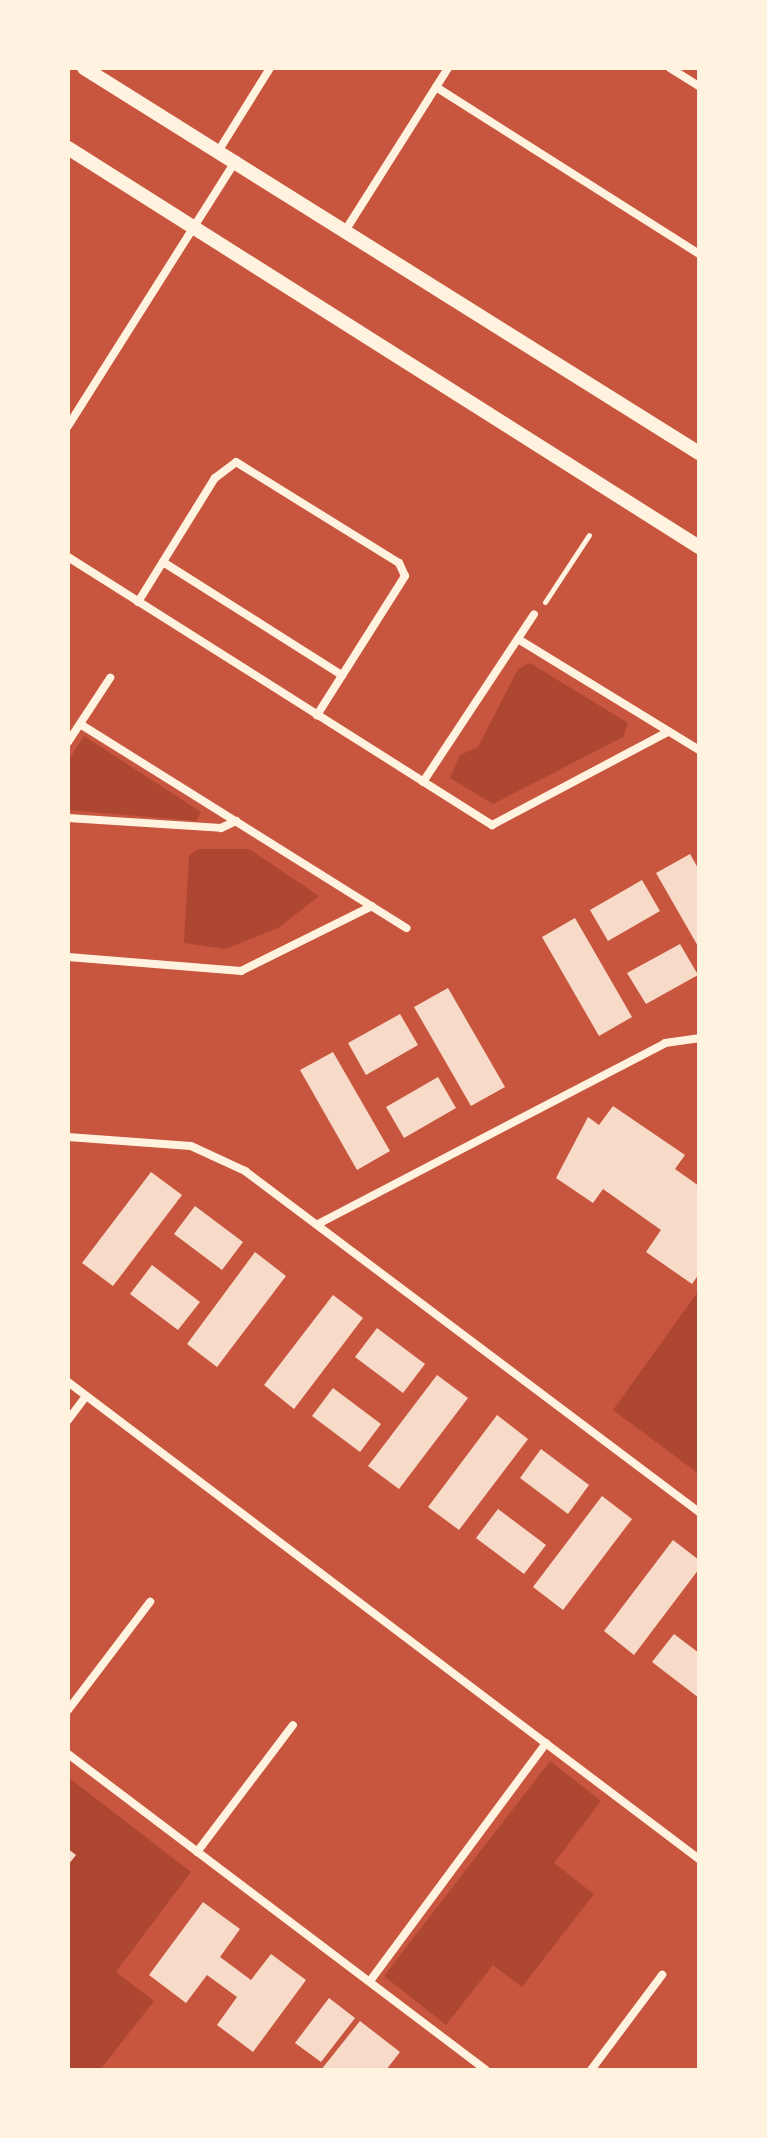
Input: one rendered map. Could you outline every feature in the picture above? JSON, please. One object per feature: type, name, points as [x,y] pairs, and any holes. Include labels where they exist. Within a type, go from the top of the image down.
[{"type":"street","points":[[219,150],[270,68]]},
{"type":"street","points":[[345,231],[448,68]]},
{"type":"street","points":[[670,68],[699,86]]},
{"type":"street","points":[[92,70],[699,453]]},
{"type":"street","points":[[436,87],[699,254]]},
{"type":"street","points":[[68,148],[699,547]]},
{"type":"street","points":[[68,426],[236,160]]},
{"type":"street","points":[[138,602],[215,478],[236,462],[385,555],[405,576],[317,715]]},
{"type":"street","points":[[68,557],[492,825],[507,822],[668,732]]},
{"type":"street","points":[[163,562],[342,675]]},
{"type":"street","points":[[423,782],[534,614]]},
{"type":"street","points":[[518,639],[699,750]]},
{"type":"street","points":[[68,742],[110,678]]},
{"type":"street","points":[[80,724],[407,928]]},
{"type":"street","points":[[68,818],[221,828],[236,821]]},
{"type":"street","points":[[68,957],[241,971],[372,906]]},
{"type":"street","points":[[318,1224],[665,1043],[699,1038]]},
{"type":"street","points":[[68,1137],[191,1146],[245,1171],[699,1512]]},
{"type":"street","points":[[68,1382],[699,1859]]},
{"type":"street","points":[[68,1420],[86,1396]]},
{"type":"street","points":[[68,1710],[150,1602]]},
{"type":"street","points":[[197,1852],[293,1725]]},
{"type":"street","points":[[370,1981],[546,1743]]},
{"type":"street","points":[[68,1754],[486,2070]]},
{"type":"street","points":[[591,2070],[662,1975]]},
{"type":"path","points":[[534,614],[589,535]]},
{"type":"shaded area","points":[[530,663],[628,723],[623,737],[493,804],[450,778],[460,755],[478,747],[518,669]]},
{"type":"shaded area","points":[[84,736],[201,812],[196,821],[68,810],[68,761]]},
{"type":"shaded area","points":[[198,849],[249,849],[319,896],[278,928],[225,949],[184,943],[189,856]]},
{"type":"shaded area","points":[[699,1290],[699,1474],[613,1410]]},
{"type":"shaded area","points":[[550,1761],[601,1801],[554,1863],[594,1894],[522,1987],[493,1965],[446,2025],[384,1976]]},
{"type":"shaded area","points":[[68,1777],[191,1872],[116,1972],[154,2001],[100,2070],[68,2070]]},
{"type":"building","points":[[690,854],[699,870],[699,948],[656,873]]},
{"type":"building","points":[[642,880],[660,911],[608,941],[590,910]]},
{"type":"building","points":[[575,918],[632,1017],[599,1036],[542,937]]},
{"type":"building","points":[[680,944],[698,975],[646,1004],[627,973]]},
{"type":"building","points":[[448,988],[505,1087],[471,1106],[414,1007]]},
{"type":"building","points":[[400,1014],[418,1045],[366,1075],[348,1043]]},
{"type":"building","points":[[333,1052],[390,1151],[357,1170],[300,1070]]},
{"type":"building","points":[[438,1077],[456,1108],[404,1138],[386,1107]]},
{"type":"building","points":[[613,1106],[685,1155],[675,1169],[699,1186],[699,1274],[692,1284],[646,1252],[661,1230],[603,1189],[593,1203],[556,1178],[588,1117],[599,1125]]},
{"type":"building","points":[[151,1172],[182,1195],[113,1286],[82,1263]]},
{"type":"building","points":[[195,1206],[243,1242],[222,1270],[174,1234]]},
{"type":"building","points":[[255,1252],[286,1276],[217,1367],[187,1344]]},
{"type":"building","points":[[152,1265],[200,1302],[178,1330],[130,1294]]},
{"type":"building","points":[[333,1295],[363,1318],[294,1409],[264,1385]]},
{"type":"building","points":[[377,1328],[425,1364],[403,1393],[355,1357]]},
{"type":"building","points":[[437,1375],[468,1398],[399,1489],[368,1466]]},
{"type":"building","points":[[333,1388],[381,1424],[360,1452],[312,1416]]},
{"type":"building","points":[[497,1415],[528,1439],[459,1530],[428,1507]]},
{"type":"building","points":[[541,1449],[589,1485],[568,1514],[520,1478]]},
{"type":"building","points":[[602,1496],[632,1519],[563,1610],[533,1587]]},
{"type":"building","points":[[498,1509],[546,1545],[524,1574],[476,1538]]},
{"type":"building","points":[[673,1540],[699,1560],[699,1569],[634,1655],[604,1631]]},
{"type":"building","points":[[674,1634],[699,1653],[699,1698],[652,1662]]},
{"type":"building","points":[[68,1849],[76,1855],[68,1865]]},
{"type":"building","points":[[203,1902],[240,1929],[220,1957],[251,1980],[271,1954],[306,1980],[253,2052],[217,2025],[237,1997],[207,1975],[186,2003],[149,1975]]},
{"type":"building","points":[[329,1998],[355,2018],[321,2062],[295,2043]]},
{"type":"building","points":[[360,2021],[400,2052],[386,2070],[321,2070]]}]
